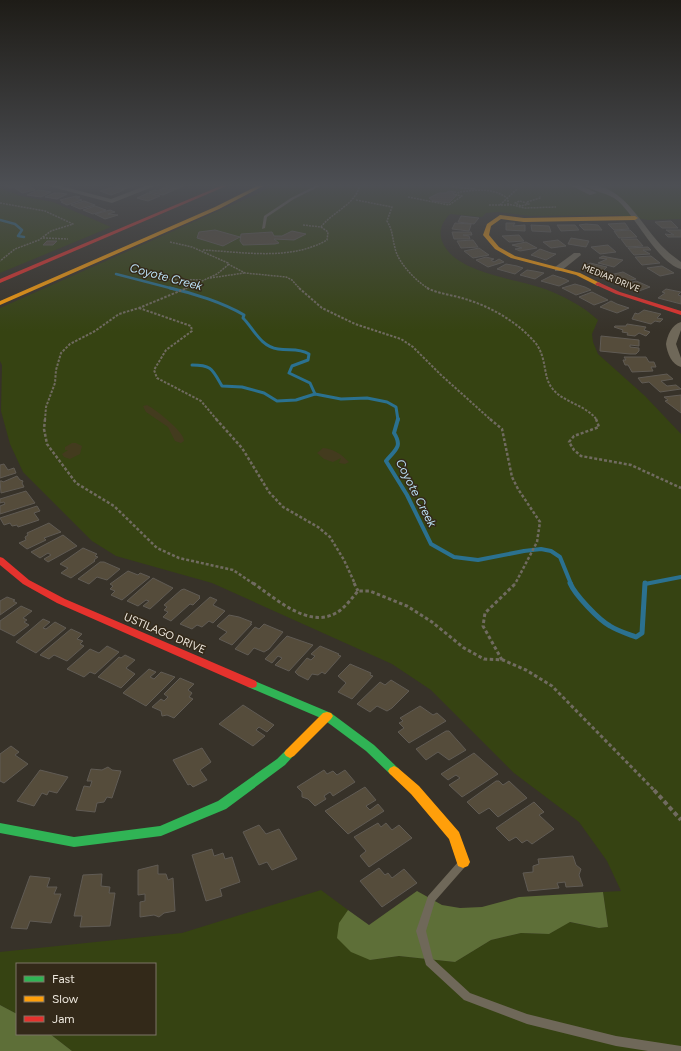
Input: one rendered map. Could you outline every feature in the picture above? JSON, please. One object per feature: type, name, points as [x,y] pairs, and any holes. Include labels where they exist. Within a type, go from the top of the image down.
[{"type":"street","points":[[0,282],[114,233]]},
{"type":"street","points":[[0,303],[160,233]]},
{"type":"street","name":"MEDIAR DRIVE","points":[[487,233],[486,236],[497,248],[513,257],[592,280],[627,296],[681,313]]},
{"type":"street","points":[[648,233],[664,252],[681,266]]},
{"type":"street","points":[[558,269],[577,254]]},
{"type":"street","points":[[681,325],[676,329],[670,340],[670,348],[674,357],[681,364]]},
{"type":"street","name":"USTILAGO DRIVE","points":[[0,560],[26,582],[61,601],[326,716],[370,748],[415,790],[454,836],[463,862]]},
{"type":"street","points":[[0,828],[74,842],[161,831],[222,805],[281,762],[326,716]]},
{"type":"lane","points":[[463,862],[431,899],[421,931],[429,962],[467,997],[527,1019],[616,1041],[681,1050]]},
{"type":"path","points":[[43,238],[46,233]]},
{"type":"path","points":[[170,242],[184,244],[203,250],[271,253],[303,249],[320,244],[327,240],[328,233]]},
{"type":"path","points":[[395,233],[396,254],[424,285],[443,294],[474,301],[521,329],[540,348],[552,389],[587,410],[596,417],[599,423],[599,427],[574,436],[569,442],[572,448],[580,455],[590,459],[622,463],[636,467],[681,488]]},
{"type":"path","points":[[0,261],[15,249],[43,238],[68,239]]},
{"type":"path","points":[[203,250],[206,255],[245,273]]},
{"type":"path","points":[[228,264],[217,274],[171,295],[139,308],[119,314],[95,331],[70,344],[61,353],[56,370],[55,383],[46,407],[44,429],[47,444],[76,483],[114,506],[157,548],[179,558],[233,570],[292,609],[314,618],[326,617],[337,613],[358,591],[370,591],[407,606],[432,622],[464,648],[484,659],[503,660],[526,670],[552,686],[596,732],[634,768],[681,820]]},
{"type":"path","points":[[134,271],[160,279],[203,280],[245,273],[286,277],[292,280],[309,298],[322,308],[355,324],[401,339],[413,347],[441,376],[502,429],[506,438],[507,459],[513,478],[521,495],[540,522],[536,542],[516,584],[485,614],[483,626],[503,660]]},
{"type":"path","points":[[139,308],[191,326],[192,331],[188,336],[165,351],[158,360],[154,370],[157,378],[201,401],[213,414],[221,426],[242,448],[274,497],[284,507],[318,527],[330,537],[344,560],[358,591]]},
{"type":"green space","points":[[0,233],[96,233],[0,273]]},
{"type":"green space","points":[[169,233],[441,233],[442,241],[449,252],[459,260],[486,273],[530,284],[550,291],[572,301],[598,320],[592,334],[593,342],[598,354],[645,396],[681,434],[681,1051],[72,1051],[51,1035],[156,1035],[156,963],[16,963],[16,1013],[0,1005],[0,952],[182,933],[321,890],[348,910],[340,923],[370,960],[399,956],[455,962],[491,940],[521,933],[549,934],[569,922],[599,928],[608,927],[603,892],[621,891],[607,861],[579,822],[514,773],[431,690],[392,664],[212,583],[116,556],[92,541],[23,472],[10,444],[1,411],[2,365],[0,361],[0,308]]},
{"type":"green space","points":[[417,891],[442,905],[460,908],[482,907],[519,897],[603,892],[608,927],[599,928],[570,922],[549,934],[521,933],[491,940],[455,962],[399,956],[370,960],[351,952],[337,938],[339,923],[348,910],[369,925]]},
{"type":"green space","points":[[0,1005],[16,1013],[16,1035],[51,1035],[72,1051],[0,1051]]},
{"type":"sand","points":[[147,405],[175,427],[180,432],[184,441],[181,443],[175,441],[168,427],[146,412],[143,406]]},
{"type":"sand","points":[[72,443],[82,446],[80,454],[70,459],[64,457],[62,454],[68,450],[65,450],[65,447]]},
{"type":"sand","points":[[323,448],[331,449],[337,452],[349,462],[345,464],[339,463],[341,458],[333,462],[324,459],[317,453]]},
{"type":"building","points":[[199,233],[226,233],[240,237],[223,246],[197,238]]},
{"type":"building","points":[[273,233],[274,236],[282,236],[288,233],[306,234],[294,240],[274,239],[279,243],[275,244],[243,245],[240,241],[241,234]]},
{"type":"building","points":[[452,233],[471,233],[472,235],[463,235],[469,236],[470,239],[454,239]]},
{"type":"building","points":[[615,233],[633,233],[637,237],[619,238]]},
{"type":"building","points":[[671,233],[681,233],[681,237],[668,237],[665,234],[674,235]]},
{"type":"building","points":[[519,235],[524,241],[509,242],[502,236]]},
{"type":"building","points":[[571,238],[589,241],[586,247],[568,244]]},
{"type":"building","points":[[621,239],[637,239],[643,246],[627,247]]},
{"type":"building","points":[[473,240],[478,247],[461,248],[457,241]]},
{"type":"building","points":[[558,240],[566,246],[551,248],[543,242]]},
{"type":"building","points":[[47,241],[57,241],[53,245],[43,245]]},
{"type":"building","points":[[526,242],[537,248],[520,251],[515,249],[522,248],[512,245]]},
{"type":"building","points":[[608,245],[616,252],[600,254],[591,247]]},
{"type":"building","points":[[648,247],[651,250],[643,250],[650,254],[634,255],[628,248]]},
{"type":"building","points":[[479,248],[489,255],[473,258],[464,251]]},
{"type":"building","points":[[540,249],[556,254],[546,260],[531,255]]},
{"type":"building","points":[[603,256],[623,260],[614,267],[598,263],[607,259],[599,258]]},
{"type":"building","points":[[651,256],[660,263],[642,265],[635,257]]},
{"type":"building","points":[[486,257],[494,259],[491,260],[494,262],[499,259],[504,262],[488,267],[476,260]]},
{"type":"building","points":[[590,263],[607,267],[600,274],[581,269]]},
{"type":"building","points":[[506,264],[523,268],[515,274],[497,269]]},
{"type":"building","points":[[662,266],[674,273],[660,276],[647,268]]},
{"type":"building","points":[[527,270],[544,273],[535,279],[520,275]]},
{"type":"building","points":[[623,272],[636,279],[622,282],[616,279],[621,278],[619,277],[612,279],[605,276]]},
{"type":"building","points":[[553,275],[569,281],[559,286],[541,281]]},
{"type":"building","points":[[636,281],[650,287],[639,291],[623,285]]},
{"type":"building","points":[[575,284],[591,290],[576,295],[562,288]]},
{"type":"building","points":[[666,289],[681,292],[678,295],[681,296],[681,304],[658,298],[665,293],[662,292]]},
{"type":"building","points":[[592,292],[608,300],[594,305],[579,297]]},
{"type":"building","points":[[611,301],[629,308],[617,313],[600,307]]},
{"type":"building","points":[[644,310],[661,314],[657,318],[663,319],[660,322],[655,321],[651,324],[632,319],[635,313],[638,314]]},
{"type":"building","points":[[627,324],[646,327],[644,330],[650,332],[646,336],[639,333],[635,336],[627,335],[628,333],[622,332],[623,330],[614,327],[626,326]]},
{"type":"building","points":[[601,336],[639,340],[639,346],[630,345],[630,347],[639,348],[639,351],[636,354],[630,354],[600,351]]},
{"type":"building","points":[[624,357],[646,357],[649,362],[654,362],[656,367],[651,367],[653,371],[632,372],[628,365],[625,365],[623,360],[626,360]]},
{"type":"building","points":[[667,374],[673,379],[661,381],[667,386],[676,385],[681,389],[660,392],[649,382],[642,383],[638,378]]},
{"type":"building","points":[[681,395],[681,413],[665,401],[668,400],[664,397]]},
{"type":"building","points":[[4,464],[8,470],[14,468],[16,473],[0,478],[0,465]]},
{"type":"building","points":[[17,476],[23,481],[22,483],[24,487],[1,493],[0,481],[3,482]]},
{"type":"building","points":[[26,491],[35,503],[0,514],[0,506],[5,504],[4,502],[0,503],[0,499]]},
{"type":"building","points":[[37,506],[40,511],[34,513],[39,520],[18,527],[17,525],[12,526],[10,523],[4,525],[0,518]]},
{"type":"building","points":[[49,523],[61,532],[44,538],[46,540],[27,549],[19,543],[26,540],[25,537],[28,535],[27,533]]},
{"type":"building","points":[[63,535],[77,546],[48,562],[44,559],[51,555],[48,553],[40,558],[31,552]]},
{"type":"building","points":[[83,548],[97,554],[95,556],[98,557],[94,560],[95,561],[71,578],[61,573],[68,568],[60,564]]},
{"type":"building","points":[[100,562],[104,562],[120,569],[107,580],[97,577],[89,584],[78,579]]},
{"type":"building","points":[[128,571],[138,575],[140,573],[150,577],[122,600],[111,595],[115,591],[110,589],[113,586],[110,584]]},
{"type":"building","points":[[153,578],[173,588],[150,609],[143,606],[149,601],[146,600],[138,606],[127,601]]},
{"type":"building","points":[[184,589],[200,596],[200,598],[193,605],[190,604],[171,621],[163,617],[168,612],[164,610],[167,607],[164,605]]},
{"type":"building","points":[[7,597],[15,600],[13,601],[17,603],[0,615],[0,601]]},
{"type":"building","points":[[210,597],[217,600],[213,605],[225,611],[213,623],[209,621],[202,627],[197,625],[192,629],[180,624]]},
{"type":"building","points":[[21,606],[32,611],[23,618],[27,620],[24,622],[29,625],[14,636],[0,629],[0,621]]},
{"type":"building","points":[[229,615],[252,622],[250,624],[252,624],[232,645],[219,639],[227,632],[217,626]]},
{"type":"building","points":[[43,619],[50,622],[43,628],[46,629],[55,622],[66,628],[36,653],[16,642]]},
{"type":"building","points":[[264,624],[283,632],[269,649],[264,652],[254,648],[248,655],[235,649],[255,627],[259,629]]},
{"type":"building","points":[[71,629],[82,634],[77,639],[83,641],[80,644],[84,646],[67,661],[54,655],[49,659],[40,655]]},
{"type":"building","points":[[287,636],[313,645],[289,671],[275,665],[282,658],[278,656],[272,663],[265,659]]},
{"type":"building","points":[[107,646],[119,652],[95,674],[90,672],[84,677],[67,669],[90,649],[99,653]]},
{"type":"building","points":[[320,646],[341,656],[325,674],[322,672],[318,675],[312,674],[308,680],[298,675],[295,672],[307,658],[311,660],[315,656],[311,654]]},
{"type":"building","points":[[125,655],[135,660],[126,668],[135,674],[121,688],[98,677],[119,657],[121,658]]},
{"type":"building","points":[[350,664],[371,673],[370,675],[373,676],[352,699],[338,692],[346,683],[338,676]]},
{"type":"building","points":[[149,669],[156,672],[150,677],[154,679],[161,672],[175,677],[146,706],[123,693]]},
{"type":"building","points":[[180,678],[194,684],[188,690],[192,693],[189,697],[193,699],[174,718],[167,715],[162,716],[161,711],[152,707],[161,699],[164,701],[168,697],[164,694]]},
{"type":"building","points":[[391,680],[409,691],[392,708],[387,711],[377,706],[370,712],[357,704],[380,682],[385,685]]},
{"type":"building","points":[[243,705],[274,725],[267,732],[259,727],[256,730],[265,736],[253,746],[219,724]]},
{"type":"building","points":[[420,706],[433,715],[437,713],[446,721],[409,743],[398,732],[404,728],[399,723],[403,721],[400,718]]},
{"type":"building","points":[[446,731],[449,731],[466,750],[449,760],[438,752],[426,760],[416,749]]},
{"type":"building","points":[[11,746],[19,752],[15,755],[28,764],[4,783],[0,781],[0,754]]},
{"type":"building","points":[[202,748],[211,762],[200,770],[207,780],[193,787],[190,784],[188,785],[173,760]]},
{"type":"building","points":[[474,753],[498,774],[462,797],[449,785],[460,778],[456,775],[448,780],[441,774]]},
{"type":"building","points":[[108,767],[112,770],[121,771],[112,798],[107,797],[104,802],[97,803],[95,812],[76,810],[84,786],[90,787],[92,781],[87,781],[91,769],[102,770]]},
{"type":"building","points":[[40,770],[68,777],[57,793],[49,791],[47,795],[42,793],[34,806],[17,801]]},
{"type":"building","points":[[324,770],[327,774],[333,771],[337,775],[345,770],[355,782],[333,796],[330,792],[324,796],[326,799],[315,806],[308,799],[302,797],[302,792],[297,787]]},
{"type":"building","points":[[496,781],[499,781],[503,785],[509,781],[527,798],[498,817],[489,808],[479,814],[467,802]]},
{"type":"building","points":[[365,787],[376,800],[366,806],[370,810],[378,804],[384,811],[348,834],[325,811]]},
{"type":"building","points":[[534,802],[544,812],[539,815],[554,829],[532,844],[527,840],[522,843],[516,837],[509,841],[496,828]]},
{"type":"building","points":[[378,823],[381,827],[386,823],[392,830],[399,825],[412,838],[369,867],[360,856],[366,851],[354,837]]},
{"type":"building","points":[[259,825],[266,834],[279,829],[297,859],[272,870],[267,862],[259,865],[243,832]]},
{"type":"building","points":[[212,849],[214,856],[223,853],[225,859],[232,857],[240,882],[220,889],[222,896],[206,901],[192,855]]},
{"type":"building","points":[[573,856],[576,865],[581,869],[579,875],[583,886],[566,887],[565,882],[557,883],[559,888],[528,891],[523,873],[533,872],[533,866],[539,864],[538,859]]},
{"type":"building","points":[[158,865],[158,874],[166,874],[168,880],[173,878],[175,911],[164,913],[159,917],[154,915],[140,917],[140,902],[145,901],[145,894],[138,895],[138,870]]},
{"type":"building","points":[[379,868],[385,875],[388,873],[392,878],[404,869],[417,883],[382,907],[360,881]]},
{"type":"building","points":[[102,874],[101,886],[110,887],[109,893],[115,893],[110,926],[80,927],[82,916],[74,916],[83,875]]},
{"type":"building","points":[[30,876],[50,878],[47,887],[57,887],[54,894],[61,894],[51,923],[30,921],[27,929],[11,928]]},
{"type":"waterway","name":"Coyote Creek","points":[[20,233],[18,236],[24,237]]},
{"type":"waterway","name":"Coyote Creek","points":[[116,274],[174,289]]},
{"type":"waterway","name":"Coyote Creek","points":[[170,288],[208,299],[227,306],[244,315],[243,318],[262,341],[272,347],[278,349],[298,350],[309,354],[308,360],[292,366],[289,373],[310,383],[315,394]]},
{"type":"waterway","points":[[192,365],[204,366],[211,369],[222,386],[242,387],[264,393],[277,401],[296,400],[315,394]]},
{"type":"waterway","name":"Coyote Creek","points":[[315,394],[341,399],[367,398],[387,402],[396,407],[398,419]]},
{"type":"waterway","name":"Coyote Creek","points":[[398,419],[394,433],[397,438],[398,445],[386,461],[407,495],[431,544],[454,557],[478,560],[524,551],[541,549],[551,551],[560,557],[571,584]]},
{"type":"waterway","name":"Coyote Creek","points":[[645,584],[681,577]]},
{"type":"waterway","name":"Coyote Creek","points":[[570,583],[588,607],[605,623],[613,628],[636,637],[642,633],[645,583]]},
{"type":"traffic: fast","points":[[252,684],[327,716],[370,748],[394,771]]},
{"type":"traffic: fast","points":[[0,828],[74,842],[161,831],[222,805],[281,762],[290,753]]},
{"type":"traffic: slow","points":[[0,303],[160,233]]},
{"type":"traffic: slow","points":[[487,233],[486,235],[497,248],[513,257],[578,274],[598,284]]},
{"type":"traffic: slow","points":[[290,753],[327,716]]},
{"type":"traffic: slow","points":[[394,771],[415,790],[454,836],[463,862]]},
{"type":"traffic: jam","points":[[0,281],[113,233]]},
{"type":"traffic: jam","points":[[598,284],[618,293],[681,313]]},
{"type":"traffic: jam","points":[[0,560],[26,582],[61,601],[252,684]]}]
